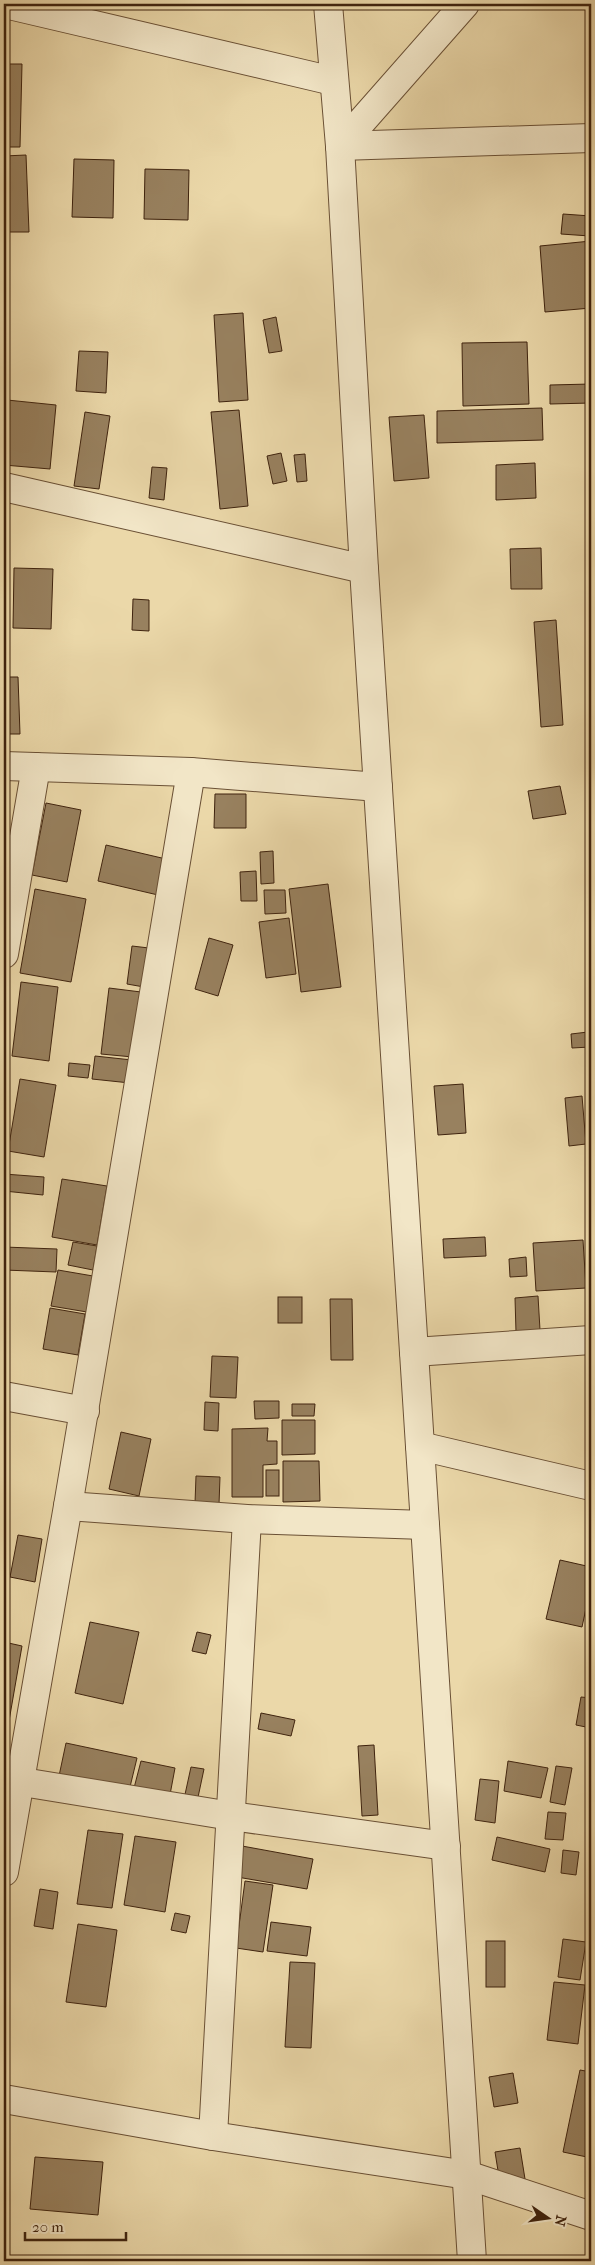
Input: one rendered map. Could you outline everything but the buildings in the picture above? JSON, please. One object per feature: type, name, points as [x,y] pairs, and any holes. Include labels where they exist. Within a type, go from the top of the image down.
[{"type":"street","points":[[5,4],[333,81]]},
{"type":"street","points":[[328,4],[333,81],[340,146],[364,569],[472,2261]]},
{"type":"street","points":[[340,146],[465,4]]},
{"type":"street","points":[[340,146],[591,138]]},
{"type":"street","points":[[4,487],[364,569]]},
{"type":"street","points":[[4,766],[192,772],[378,787]]},
{"type":"street","points":[[4,954],[36,767]]},
{"type":"street","points":[[4,1872],[12,1780],[68,1506],[192,772]]},
{"type":"street","points":[[414,1352],[591,1340]]},
{"type":"street","points":[[4,1396],[85,1410]]},
{"type":"street","points":[[420,1446],[591,1486]]},
{"type":"street","points":[[68,1506],[247,1519],[425,1525]]},
{"type":"street","points":[[213,2136],[247,1519]]},
{"type":"street","points":[[12,1780],[231,1816],[446,1846]]},
{"type":"street","points":[[4,2099],[213,2136],[467,2175],[591,2216]]}]
